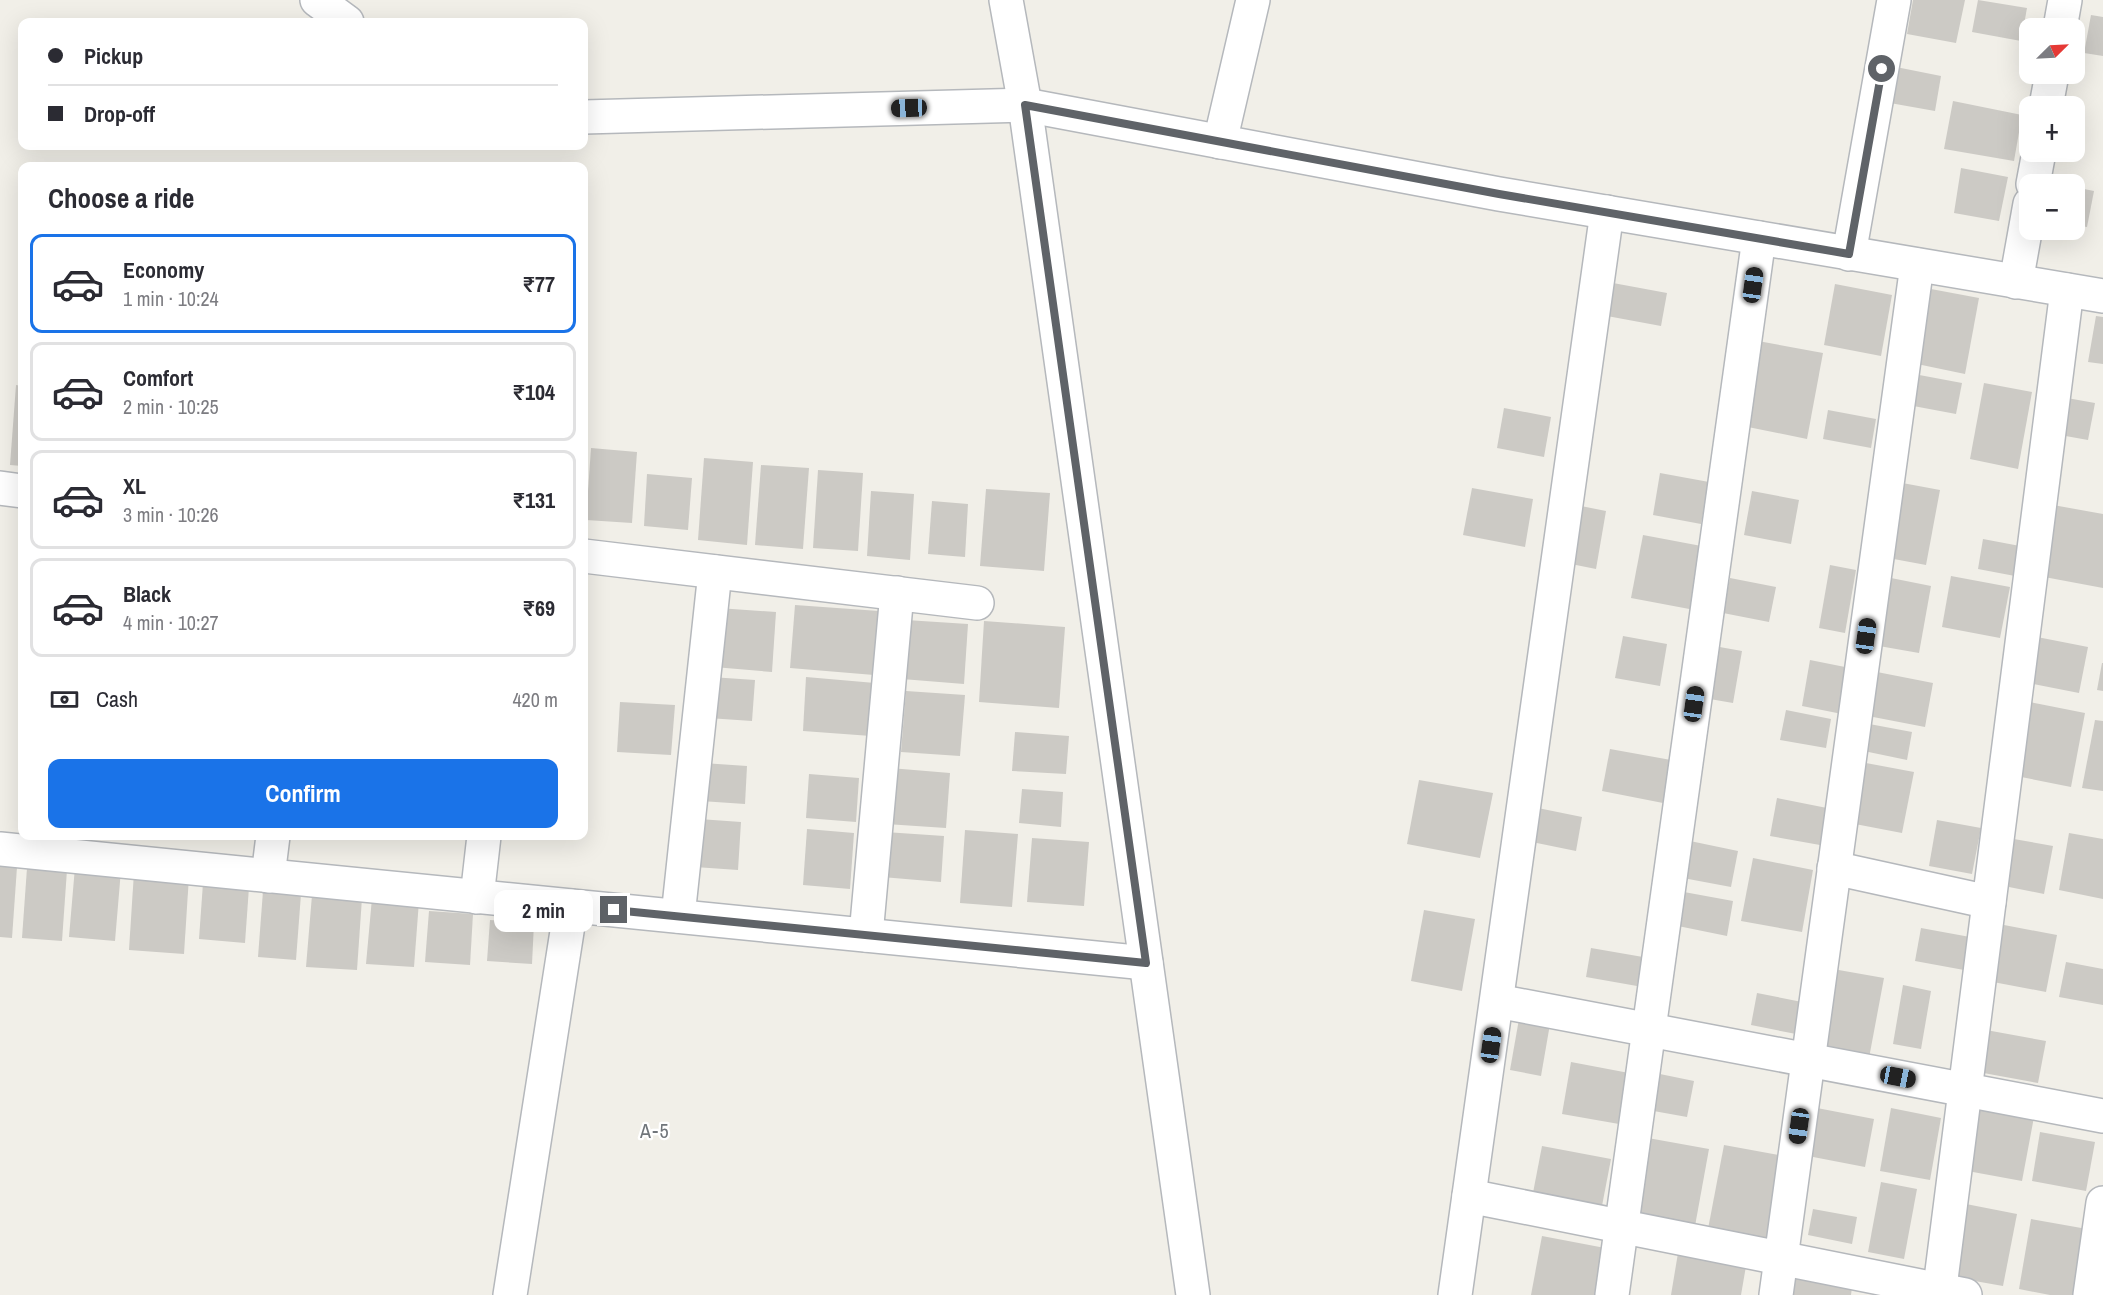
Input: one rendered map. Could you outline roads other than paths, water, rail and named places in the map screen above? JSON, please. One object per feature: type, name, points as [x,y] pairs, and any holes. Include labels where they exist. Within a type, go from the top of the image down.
[{"type":"street","points":[[317,0],[342,18]]},
{"type":"street","points":[[1006,0],[1025,105],[1193,1295]]},
{"type":"street","points":[[1220,142],[1253,0]]},
{"type":"street","points":[[1849,254],[1894,0]]},
{"type":"street","points":[[2062,18],[2065,0]]},
{"type":"street","points":[[588,117],[1025,105],[1607,212],[2103,296]]},
{"type":"street","points":[[1455,1295],[1607,212]]},
{"type":"street","points":[[1612,1295],[1759,238]]},
{"type":"street","points":[[2016,282],[2024,240]]},
{"type":"street","points":[[1776,1295],[1917,265]]},
{"type":"street","points":[[1469,1196],[1948,1293],[1965,1089],[2067,290]]},
{"type":"street","points":[[0,488],[18,490]]},
{"type":"street","points":[[588,556],[977,603]]},
{"type":"street","points":[[678,916],[715,572]]},
{"type":"street","points":[[866,935],[897,593]]},
{"type":"street","points":[[268,876],[272,840]]},
{"type":"street","points":[[477,897],[484,840]]},
{"type":"street","points":[[0,849],[1146,963]]},
{"type":"street","points":[[1834,868],[1989,902]]},
{"type":"street","points":[[510,1295],[571,906]]},
{"type":"street","points":[[1497,1001],[2103,1116]]},
{"type":"street","points":[[2091,1295],[2103,1203]]},
{"type":"district","name":"A-5","points":[[655,1130]]}]
